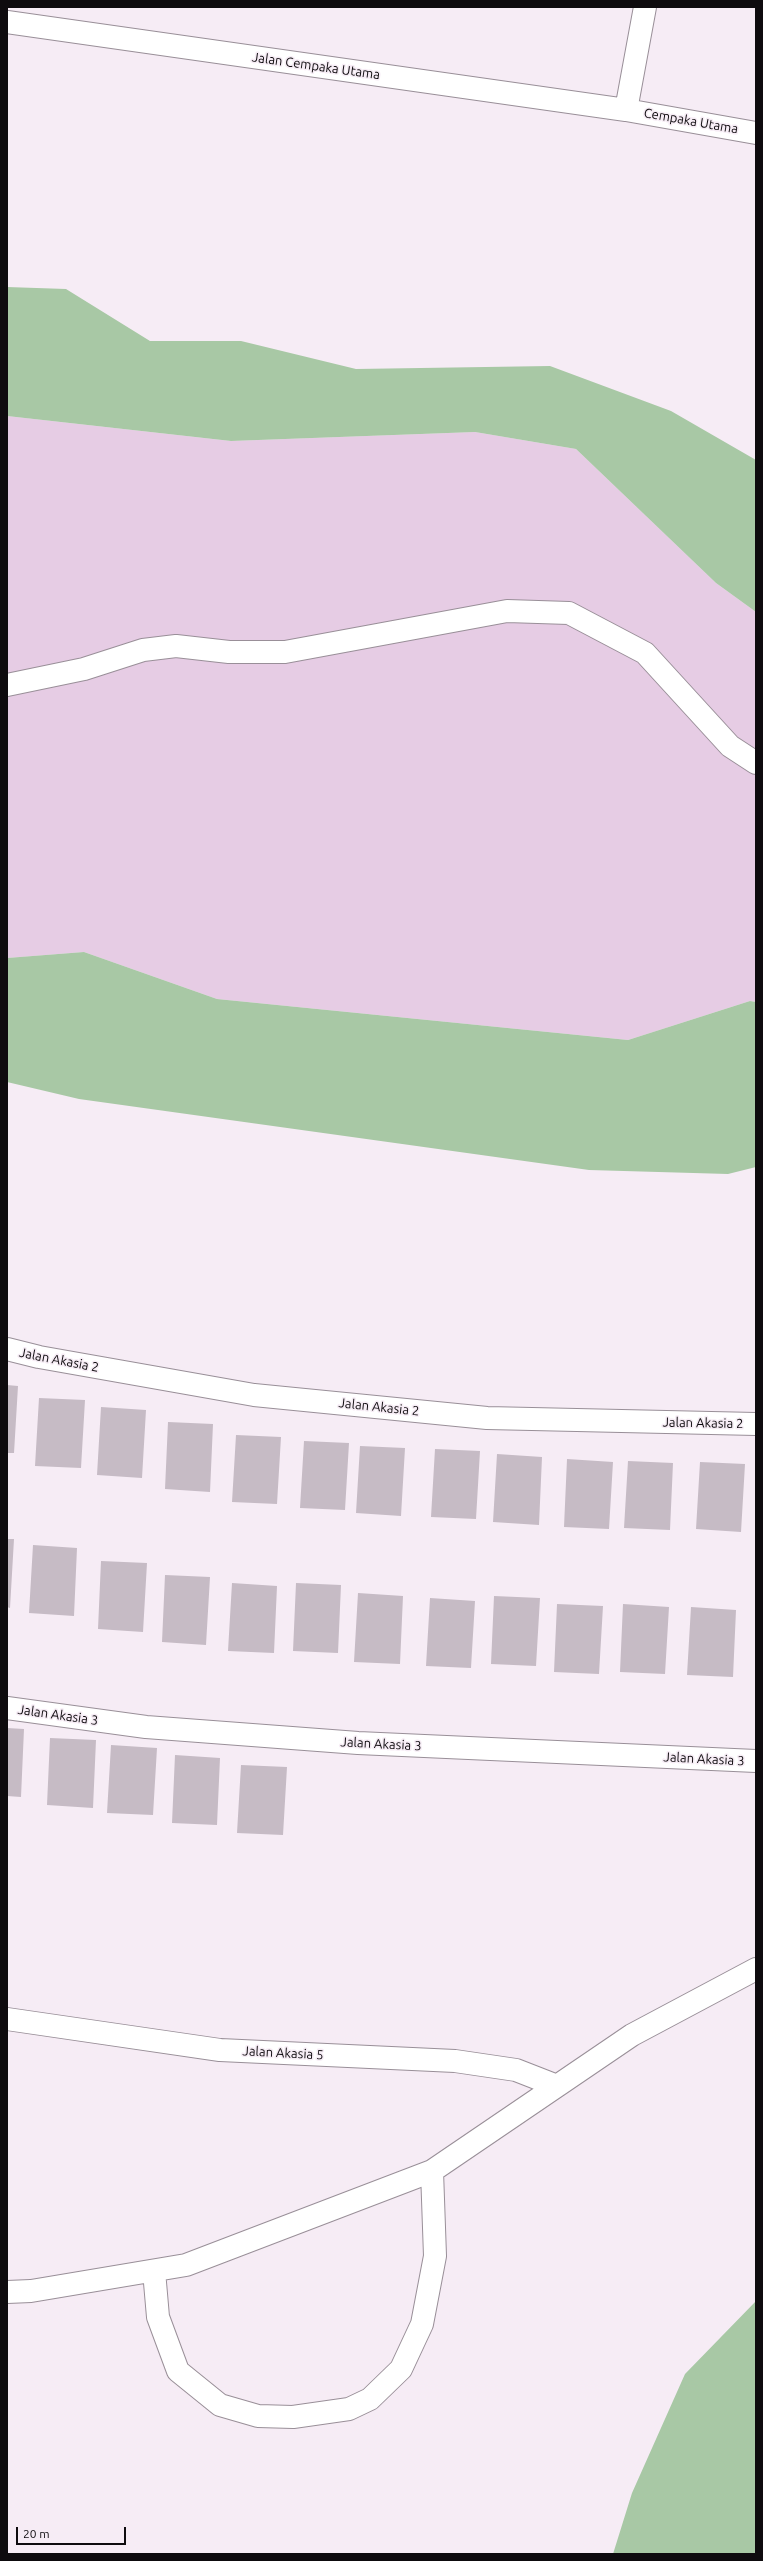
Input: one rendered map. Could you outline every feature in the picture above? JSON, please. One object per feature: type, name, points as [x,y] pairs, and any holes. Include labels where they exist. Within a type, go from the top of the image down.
[{"type":"street","points":[[626,110],[645,7]]},
{"type":"street","name":"Jalan Cempaka Utama","points":[[7,22],[626,110]]},
{"type":"street","name":"Cempaka Utama","points":[[626,110],[756,133]]},
{"type":"street","points":[[7,686],[84,669],[143,650],[176,646],[229,652],[285,652],[507,611],[569,613],[645,653],[730,746],[756,763]]},
{"type":"street","name":"Jalan Akasia 2","points":[[7,1349],[254,1395],[487,1418],[756,1424]]},
{"type":"street","name":"Jalan Akasia 3","points":[[7,1708],[146,1727],[358,1744],[756,1762]]},
{"type":"street","points":[[7,2292],[31,2291],[154,2271],[186,2264],[432,2171],[632,2035],[756,1969]]},
{"type":"street","name":"Jalan Akasia 5","points":[[7,2019],[220,2050],[455,2062],[516,2070],[557,2086]]},
{"type":"street","points":[[154,2271],[158,2317],[178,2371],[220,2405],[258,2416],[293,2417],[349,2409],[370,2399],[401,2368],[422,2324],[435,2256],[432,2171]]},
{"type":"shaded area","points":[[7,287],[66,289],[150,341],[241,341],[356,369],[550,366],[671,411],[756,460],[756,612],[716,583],[576,449],[475,432],[231,441],[7,416]]},
{"type":"shaded area","points":[[7,416],[231,441],[475,432],[576,449],[716,583],[756,612],[756,1002],[750,1001],[628,1040],[217,999],[84,952],[7,958]]},
{"type":"shaded area","points":[[84,952],[217,999],[628,1040],[750,1001],[756,1002],[756,1167],[728,1174],[589,1170],[79,1099],[7,1082],[7,958]]},
{"type":"shaded area","points":[[756,2301],[756,2554],[613,2554],[632,2493],[685,2374]]},
{"type":"building","points":[[7,1385],[18,1386],[14,1453],[7,1453]]},
{"type":"building","points":[[39,1398],[85,1400],[81,1468],[35,1466]]},
{"type":"building","points":[[101,1407],[146,1410],[142,1478],[97,1475]]},
{"type":"building","points":[[168,1422],[213,1424],[210,1492],[165,1489]]},
{"type":"building","points":[[236,1435],[281,1437],[277,1504],[232,1502]]},
{"type":"building","points":[[304,1441],[349,1443],[345,1510],[300,1508]]},
{"type":"building","points":[[360,1446],[405,1448],[401,1516],[356,1513]]},
{"type":"building","points":[[435,1449],[480,1451],[476,1519],[431,1517]]},
{"type":"building","points":[[497,1454],[542,1457],[539,1525],[493,1522]]},
{"type":"building","points":[[567,1459],[613,1462],[609,1529],[564,1527]]},
{"type":"building","points":[[628,1461],[673,1463],[670,1530],[624,1528]]},
{"type":"building","points":[[700,1462],[745,1464],[741,1532],[696,1529]]},
{"type":"building","points":[[7,1539],[14,1539],[10,1608],[7,1607]]},
{"type":"building","points":[[33,1545],[77,1548],[74,1616],[29,1613]]},
{"type":"building","points":[[101,1561],[147,1563],[143,1632],[98,1629]]},
{"type":"building","points":[[165,1575],[210,1577],[206,1645],[162,1642]]},
{"type":"building","points":[[232,1583],[277,1586],[274,1653],[228,1651]]},
{"type":"building","points":[[296,1583],[341,1585],[338,1653],[293,1651]]},
{"type":"building","points":[[358,1593],[403,1596],[400,1664],[354,1662]]},
{"type":"building","points":[[494,1596],[540,1598],[536,1666],[491,1664]]},
{"type":"building","points":[[430,1598],[475,1601],[471,1668],[426,1666]]},
{"type":"building","points":[[557,1604],[603,1606],[599,1674],[554,1672]]},
{"type":"building","points":[[623,1604],[669,1607],[665,1674],[620,1672]]},
{"type":"building","points":[[691,1607],[736,1610],[733,1677],[687,1675]]},
{"type":"building","points":[[7,1728],[24,1729],[21,1797],[7,1796]]},
{"type":"building","points":[[50,1738],[96,1740],[93,1808],[47,1805]]},
{"type":"building","points":[[111,1745],[157,1748],[153,1815],[107,1813]]},
{"type":"building","points":[[175,1755],[220,1758],[217,1825],[172,1823]]},
{"type":"building","points":[[241,1765],[287,1767],[283,1835],[237,1833]]}]
